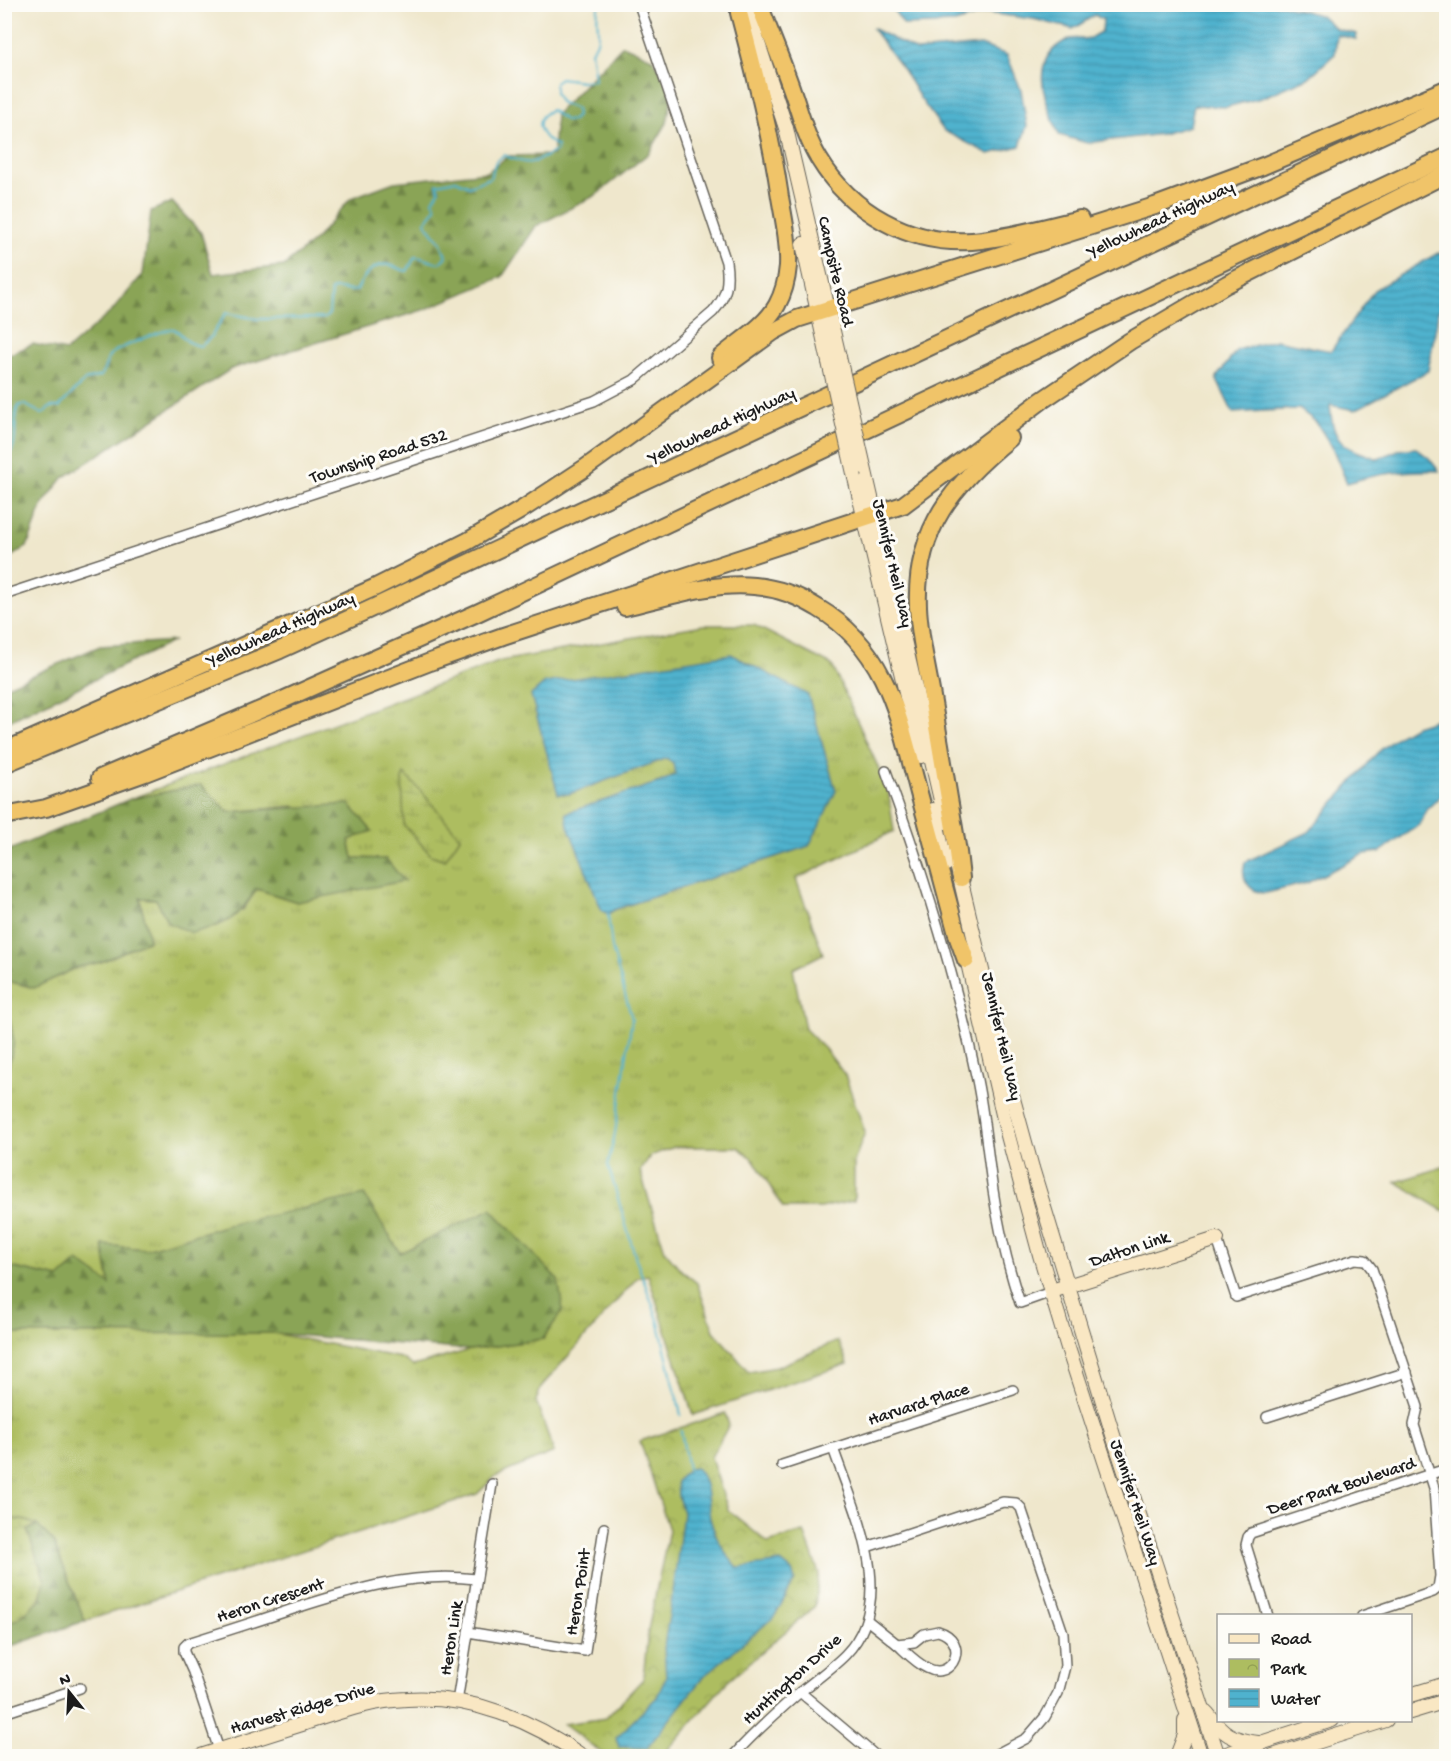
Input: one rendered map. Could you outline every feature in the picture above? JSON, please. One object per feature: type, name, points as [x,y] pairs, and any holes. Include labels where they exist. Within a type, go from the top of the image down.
[{"type":"highway","points":[[620,442],[765,321],[777,305],[785,284],[788,247],[775,163],[761,96],[739,13],[740,4]]},
{"type":"highway","points":[[759,4],[818,158],[842,189],[861,207],[885,223],[910,234],[936,240],[973,241],[1115,211],[1155,206]]},
{"type":"highway","points":[[4,751],[374,588],[449,551],[522,510],[773,332],[797,319],[1155,206],[1263,166],[1446,88]]},
{"type":"highway","name":"Yellowhead Highway","points":[[4,764],[280,650],[368,610],[1446,105]]},
{"type":"highway","points":[[4,816],[256,712],[467,618],[1446,157]]},
{"type":"highway","points":[[4,816],[46,808],[145,773],[430,662],[536,625],[903,506],[1041,401],[1130,341],[1227,284],[1446,174]]},
{"type":"highway","points":[[961,878],[919,623],[919,571],[924,551],[939,514],[963,480],[1130,341]]},
{"type":"highway","points":[[536,625],[566,622],[702,588],[727,585],[777,590],[808,602],[832,616],[868,651],[892,697],[966,960]]},
{"type":"main road","name":"Campsite Road","points":[[745,4],[786,129],[834,360],[864,467],[870,518]]},
{"type":"main road","name":"Jennifer Heil Way","points":[[834,360],[855,478],[870,518],[953,854],[961,878],[1009,1084],[1067,1287],[1113,1435],[1219,1756]]},
{"type":"main road","name":"Jennifer Heil Way","points":[[870,518],[963,936],[966,960],[1007,1132],[1051,1292],[1201,1756]]},
{"type":"main road","name":"Dalton Link","points":[[1051,1292],[1217,1239]]},
{"type":"main road","points":[[1412,1694],[1446,1684]]},
{"type":"main road","name":"Harvest Ridge Drive","points":[[201,1756],[363,1705],[410,1698],[457,1702],[513,1716],[556,1738],[582,1756]]},
{"type":"main road","points":[[1412,1711],[1446,1701]]},
{"type":"main road","points":[[1200,1703],[1216,1725],[1229,1736],[1243,1741],[1263,1743]]},
{"type":"main road","points":[[1177,1756],[1181,1752],[1185,1735],[1185,1709]]},
{"type":"main road","points":[[1219,1756],[1326,1722]]},
{"type":"main road","points":[[1273,1756],[1380,1722]]},
{"type":"street","name":"Township Road 532","points":[[4,595],[594,401],[634,380],[713,312],[723,301],[727,289],[726,262],[639,4]]},
{"type":"street","name":"Jennifer Heil Way","points":[[886,771],[927,889],[959,995],[978,1083],[1002,1243],[1020,1304],[1051,1292]]},
{"type":"street","points":[[1217,1239],[1236,1297],[1355,1259],[1365,1260],[1372,1269],[1418,1407],[1414,1425],[1431,1474],[1435,1495],[1440,1576],[1438,1588],[1428,1594],[1368,1614]]},
{"type":"street","points":[[1267,1417],[1407,1372]]},
{"type":"street","name":"Harvard Place","points":[[782,1465],[1013,1390]]},
{"type":"street","name":"Huntington Drive","points":[[733,1756],[756,1730],[846,1654],[867,1620],[872,1595],[867,1547],[832,1448]]},
{"type":"street","name":"Deer Park Boulevard","points":[[1267,1614],[1247,1550],[1248,1537],[1260,1528],[1446,1469]]},
{"type":"street","name":"Heron Link","points":[[457,1702],[492,1484]]},
{"type":"street","points":[[867,1547],[1003,1502],[1016,1503],[1022,1508],[1062,1633],[1065,1666],[1058,1693],[1045,1717],[1027,1738],[993,1756]]},
{"type":"street","name":"Heron Point","points":[[468,1632],[585,1651],[604,1528]]},
{"type":"street","name":"Heron Crescent","points":[[219,1750],[184,1652],[184,1647],[188,1643],[360,1588],[404,1580],[460,1577],[477,1579]]},
{"type":"street","points":[[867,1620],[922,1665],[934,1671],[947,1668],[956,1657],[956,1650],[950,1637],[938,1631],[924,1634],[914,1642],[897,1644]]},
{"type":"street","points":[[4,1713],[80,1688]]},
{"type":"street","points":[[800,1692],[876,1756]]},
{"type":"green space","points":[[623,45],[652,58],[666,79],[672,96],[667,123],[649,153],[596,195],[536,226],[502,277],[426,309],[231,369],[63,478],[43,504],[27,547],[5,560],[4,357],[33,344],[66,351],[112,311],[143,274],[151,211],[172,202],[201,233],[213,274],[284,266],[317,238],[351,198],[394,182],[487,172],[508,156],[553,155],[556,114]]},
{"type":"green space","points":[[703,625],[754,625],[832,665],[888,789],[894,831],[796,879],[823,954],[793,969],[805,1029],[825,1049],[845,1075],[865,1132],[854,1162],[854,1201],[820,1208],[783,1208],[754,1160],[738,1147],[674,1147],[650,1156],[640,1171],[665,1251],[681,1270],[697,1283],[714,1331],[749,1372],[777,1367],[838,1341],[848,1364],[693,1415],[648,1275],[638,1277],[541,1387],[536,1401],[554,1452],[496,1476],[477,1494],[85,1621],[53,1541],[27,1521],[5,1518],[5,1337],[12,1334],[272,1333],[401,1358],[413,1366],[470,1350],[543,1339],[400,1253],[228,1225],[146,1249],[103,1245],[111,1284],[59,1278],[10,1267],[4,1258],[4,1082],[14,1042],[4,980],[34,988],[78,967],[101,962],[149,940],[140,898],[156,899],[168,923],[243,910],[257,889],[297,902],[386,859],[353,858],[349,840],[372,831],[294,806],[229,812],[201,785],[130,799],[501,661]],"holes":[[[808,695],[809,846],[616,909],[567,814],[663,781],[677,774],[673,764],[667,758],[569,794]]]},
{"type":"green space","points":[[174,641],[5,723],[5,687],[100,646]]},
{"type":"green space","points":[[404,774],[460,837],[445,860],[431,855],[404,825],[402,779]]},
{"type":"green space","points":[[201,785],[229,812],[349,804],[372,831],[349,840],[353,858],[386,859],[404,881],[297,902],[257,889],[230,920],[192,933],[168,923],[156,899],[140,898],[149,940],[101,962],[78,967],[34,988],[5,980],[5,852],[130,799]]},
{"type":"green space","points":[[5,997],[14,1042],[4,1082]]},
{"type":"green space","points":[[1446,1166],[1446,1212],[1396,1182]]},
{"type":"green space","points":[[364,1195],[400,1253],[491,1209],[558,1280],[563,1310],[543,1339],[470,1350],[272,1333],[12,1334],[5,1337],[5,1258],[10,1267],[59,1278],[78,1261],[110,1284],[103,1245],[146,1249],[228,1225]]},
{"type":"green space","points":[[725,1413],[729,1425],[711,1457],[728,1510],[768,1543],[804,1532],[819,1573],[815,1606],[726,1683],[662,1756],[606,1756],[563,1724],[606,1718],[643,1679],[648,1630],[669,1530],[640,1441]]},
{"type":"green space","points":[[5,1518],[37,1525],[27,1530],[45,1581],[39,1600],[18,1619],[5,1622]]},
{"type":"green space","points":[[37,1525],[53,1541],[85,1621],[5,1648],[4,1622],[18,1619],[39,1600],[45,1581],[27,1530]]},
{"type":"water","points":[[890,5],[1283,5],[1322,16],[1336,29],[1357,34],[1356,39],[1337,35],[1335,54],[1308,78],[1261,98],[1226,107],[1194,105],[1190,126],[1162,134],[1087,143],[1059,135],[1045,97],[1043,71],[1046,59],[1054,49],[1069,39],[1087,39],[1102,31],[1103,20],[1095,15],[1073,29],[1033,19],[987,13],[955,23],[904,25]]},
{"type":"water","points":[[872,28],[917,51],[981,45],[1007,55],[1021,90],[1027,126],[1020,146],[989,154],[944,131]]},
{"type":"water","points":[[1438,253],[1446,254],[1446,295],[1439,309],[1428,371],[1355,410],[1330,405],[1331,419],[1337,437],[1348,447],[1378,459],[1398,450],[1416,448],[1429,458],[1439,471],[1392,473],[1347,483],[1332,447],[1316,422],[1299,409],[1233,413],[1216,378],[1237,350],[1276,340],[1331,351],[1374,290]]},
{"type":"water","points":[[731,654],[808,695],[836,791],[809,846],[616,909],[608,914],[602,911],[568,826],[566,813],[663,781],[676,774],[673,764],[667,758],[569,794],[558,794],[531,695],[545,683]]},
{"type":"water","points":[[1446,716],[1446,791],[1428,808],[1420,824],[1380,852],[1364,854],[1307,883],[1266,893],[1255,890],[1247,884],[1244,874],[1245,862],[1309,832],[1377,753],[1396,737],[1415,726]]},
{"type":"water","points":[[696,1468],[705,1485],[714,1531],[729,1558],[738,1568],[781,1562],[792,1571],[795,1580],[774,1617],[704,1676],[647,1748],[619,1747],[616,1738],[657,1697],[666,1677],[664,1646],[683,1513],[677,1481],[688,1469]]},
{"type":"waterway","points":[[4,459],[13,448],[18,406],[24,404],[42,414],[51,407],[59,407],[85,380],[101,376],[110,355],[131,344],[174,329],[190,343],[201,346],[211,337],[226,313],[258,319],[325,318],[329,314],[331,290],[357,290],[373,268],[389,265],[407,271],[415,257],[440,263],[446,256],[441,243],[425,222],[436,208],[433,200],[439,191],[437,184],[456,180],[469,186],[490,178],[496,161],[504,155],[531,162],[557,150],[557,146],[543,134],[539,124],[545,114],[551,110],[566,121],[573,120],[577,116],[576,109],[560,102],[555,93],[555,82],[560,78],[595,80],[591,51],[597,40],[599,4]]},
{"type":"waterway","points":[[608,914],[612,948],[632,1019],[608,1165],[636,1259],[658,1320],[681,1415]]},
{"type":"waterway","points":[[681,1431],[688,1469]]}]
